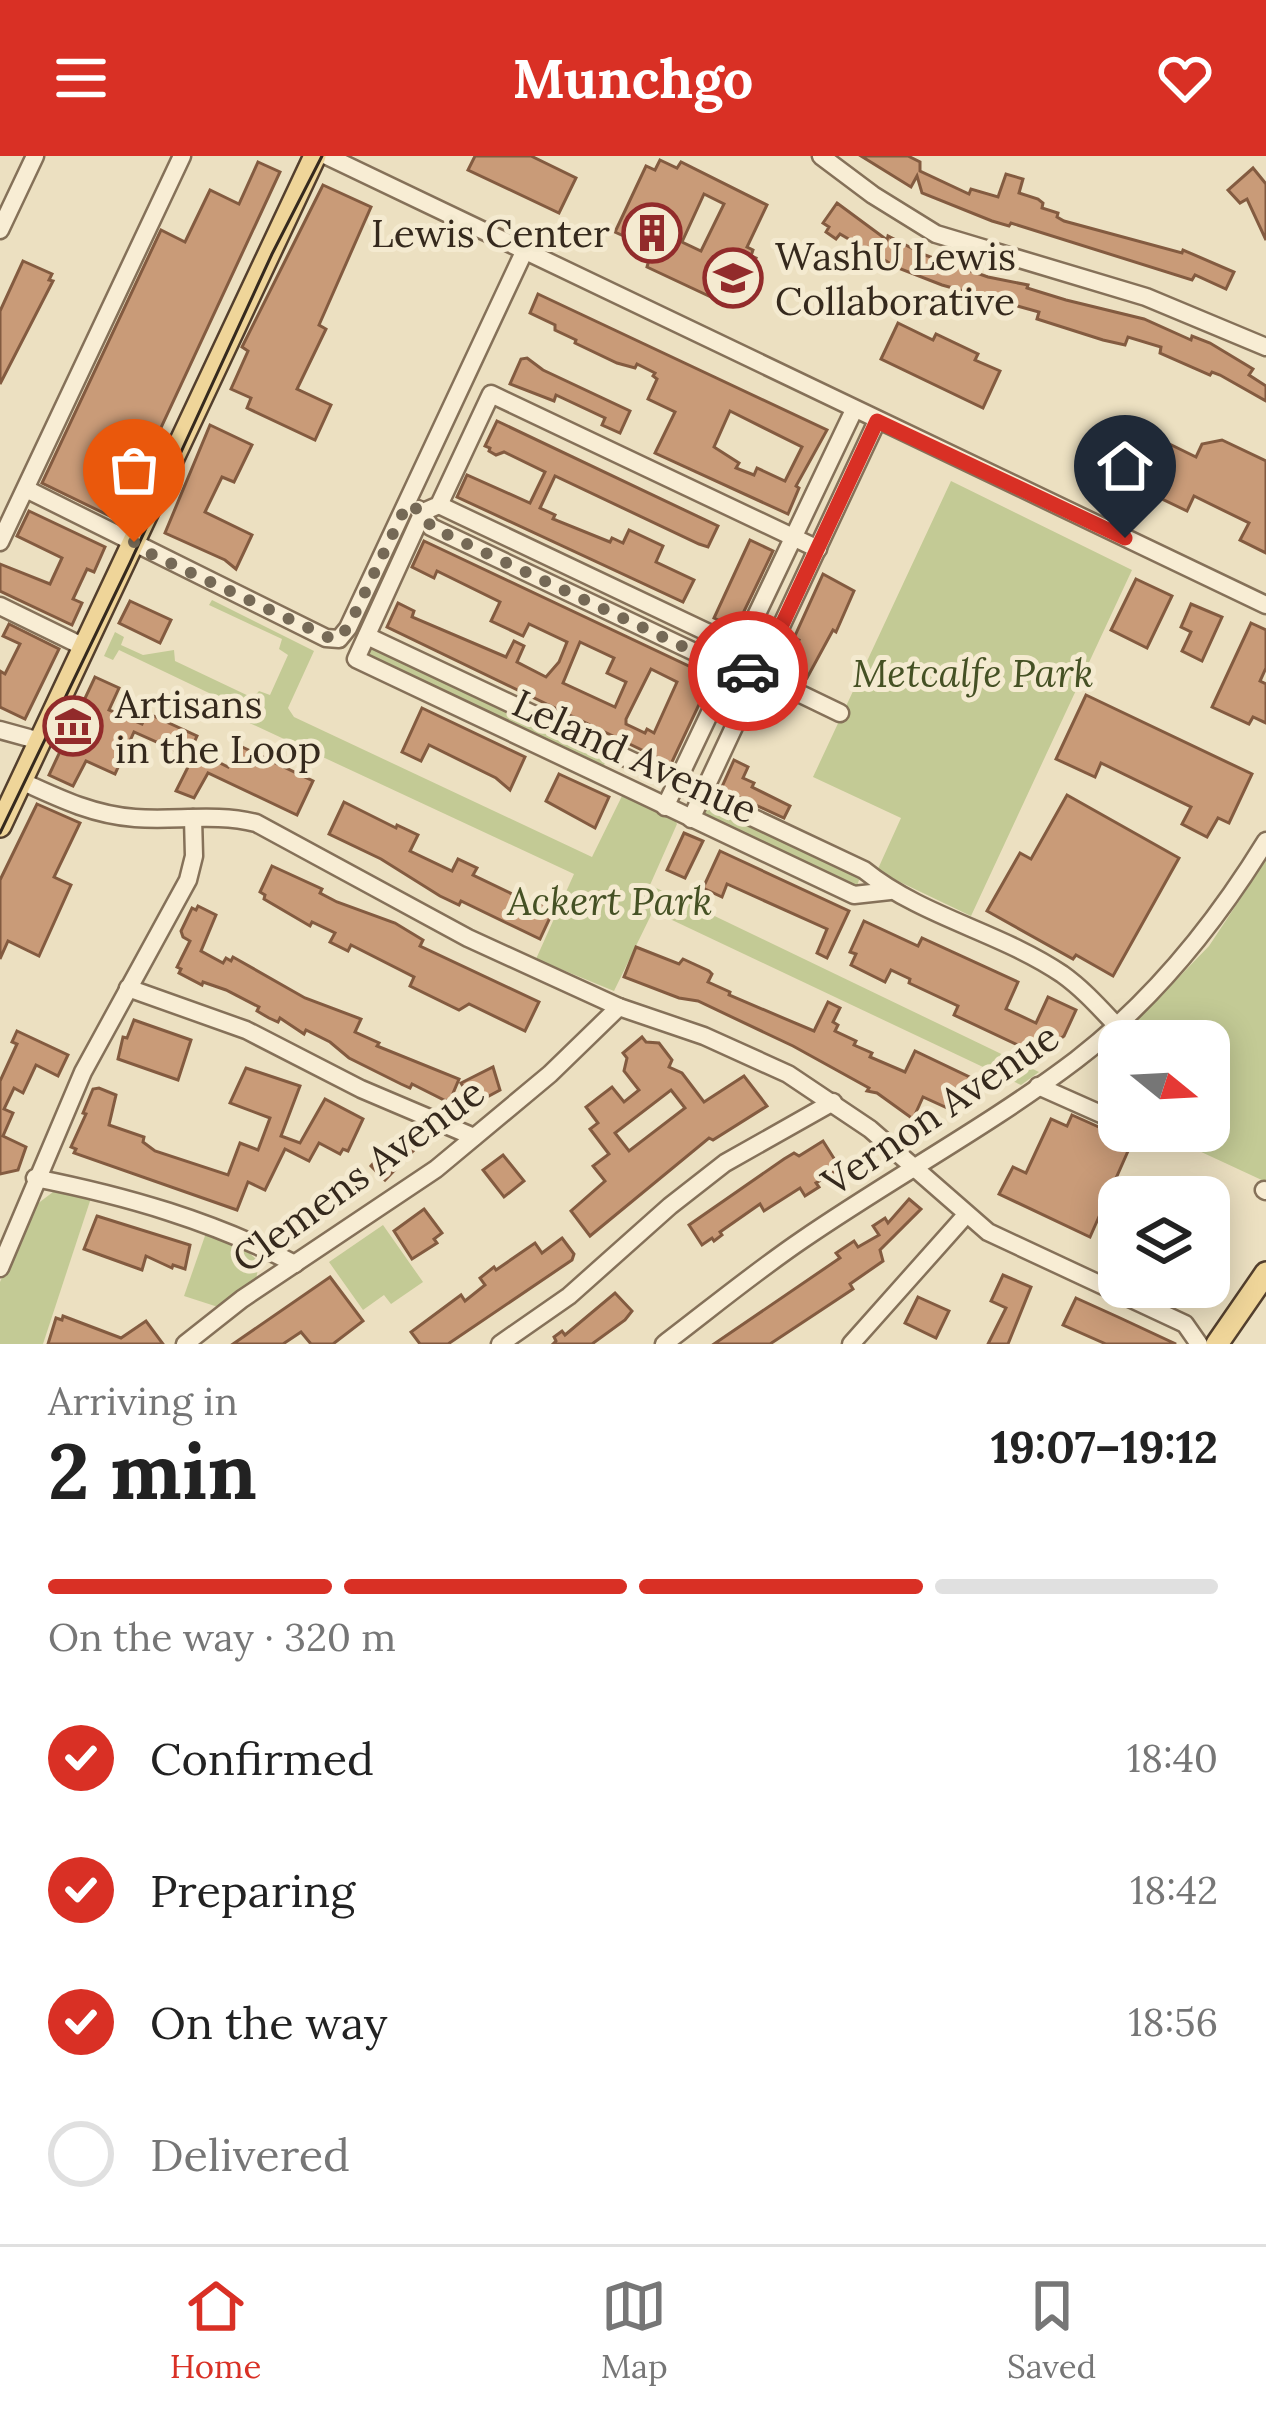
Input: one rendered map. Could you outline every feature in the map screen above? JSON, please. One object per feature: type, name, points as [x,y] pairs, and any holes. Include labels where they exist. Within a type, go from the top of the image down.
[{"type":"main road","points":[[0,826],[315,156]]},
{"type":"main road","points":[[1217,1344],[1266,1273]]},
{"type":"street","points":[[0,230],[35,156]]},
{"type":"street","points":[[0,542],[182,156]]},
{"type":"street","points":[[327,156],[1266,605]]},
{"type":"street","points":[[820,156],[936,234],[1146,297],[1266,347]]},
{"type":"street","points":[[367,636],[524,252]]},
{"type":"street","points":[[26,489],[334,640],[348,628],[491,394],[818,549]]},
{"type":"street","points":[[665,807],[854,410]]},
{"type":"street","points":[[691,819],[877,421]]},
{"type":"street","points":[[423,507],[496,532],[732,644],[736,660]]},
{"type":"street","points":[[423,507],[431,527],[670,640],[736,660],[840,713]]},
{"type":"street","points":[[487,553],[496,532]]},
{"type":"street","points":[[0,606],[85,647]]},
{"type":"street","points":[[670,640],[680,619]]},
{"type":"street","name":"Leland Avenue","points":[[890,891],[854,895],[356,659],[367,636],[863,870],[890,891],[1046,964],[1111,1020]]},
{"type":"street","points":[[0,730],[40,741]]},
{"type":"street","points":[[604,778],[616,754]]},
{"type":"street","points":[[21,781],[109,815],[239,819],[276,831],[468,938],[620,1007],[788,1074],[917,1168],[988,1232],[1185,1324],[1199,1344]]},
{"type":"street","points":[[0,1268],[83,1072],[192,871],[193,818]]},
{"type":"street","name":"Vernon Avenue","points":[[1121,1020],[1184,957],[1266,841]]},
{"type":"street","points":[[128,988],[246,1030],[361,1089],[474,1137]]},
{"type":"street","name":"Clemens Avenue","points":[[185,1344],[295,1264],[386,1206],[581,1047],[620,1007]]},
{"type":"street","name":"Vernon Avenue","points":[[664,1344],[802,1240],[1038,1086],[1098,1039]]},
{"type":"street","points":[[1038,1086],[1098,1113]]},
{"type":"street","points":[[500,1344],[569,1296],[725,1162],[832,1102]]},
{"type":"street","points":[[35,1178],[167,1210],[232,1233],[295,1264]]},
{"type":"street","points":[[830,1344],[854,1339],[965,1216]]},
{"type":"green space","name":"Metcalfe Park","points":[[951,481],[1132,570],[971,916],[877,871],[901,818],[813,777]]},
{"type":"green space","name":"Ackert Park","points":[[212,600],[314,651],[288,708],[294,717],[592,857],[622,796],[674,819],[677,824],[650,885],[1039,1072],[1021,1085],[653,911],[614,991],[536,959],[574,874],[241,719],[241,711],[232,704],[119,650],[113,660],[104,656],[115,632],[124,637],[121,645],[143,655],[174,650],[175,661],[253,698],[259,691],[270,695],[288,655],[279,649],[282,639],[209,605]]},
{"type":"green space","points":[[369,646],[607,756],[603,769],[367,657]]},
{"type":"green space","points":[[706,804],[860,877],[856,889],[700,818]]},
{"type":"green space","points":[[1266,860],[1266,1182],[1201,1152],[1230,1152],[1230,1020],[1137,1020],[1209,946]]},
{"type":"green space","points":[[53,1192],[92,1195],[43,1344],[0,1344],[0,1282],[32,1208]]},
{"type":"green space","points":[[383,1225],[423,1282],[391,1304],[384,1295],[363,1310],[329,1262]]},
{"type":"green space","points":[[206,1233],[244,1248],[259,1262],[256,1280],[218,1307],[184,1296]]},
{"type":"building","points":[[475,156],[531,156],[576,178],[559,213],[468,170]]},
{"type":"building","points":[[861,156],[908,156],[920,162],[920,171],[969,194],[971,189],[998,197],[1006,174],[1023,179],[1019,193],[1038,199],[1042,208],[1058,213],[1064,221],[1183,250],[1234,272],[1226,289],[1195,275],[1192,280],[992,221],[922,193],[917,176],[911,187]]},
{"type":"building","name":"Lewis Center","points":[[660,160],[677,168],[681,162],[767,205],[747,247],[756,258],[742,288],[732,291],[726,304],[647,267],[652,249],[615,232],[646,166],[655,170]],"holes":[[[704,194],[724,204],[701,251],[682,242]]]},
{"type":"building","points":[[258,162],[280,172],[118,520],[42,483],[161,230],[185,242],[210,190],[239,204]]},
{"type":"building","points":[[1253,168],[1266,184],[1266,240],[1247,199],[1240,203],[1228,190]]},
{"type":"building","points":[[323,185],[371,207],[319,325],[326,329],[297,389],[331,405],[315,440],[247,408],[251,398],[231,389],[248,351],[242,347]]},
{"type":"building","points":[[837,203],[887,240],[888,236],[925,255],[1210,343],[1253,369],[1249,375],[1266,386],[1266,401],[1220,375],[1160,353],[1161,347],[1128,337],[1125,345],[1103,340],[1037,319],[1039,312],[898,268],[840,234],[836,239],[826,232],[829,227],[823,223]]},
{"type":"building","points":[[23,261],[52,274],[49,280],[53,281],[0,384],[0,311]]},
{"type":"building","points":[[538,294],[827,430],[796,486],[788,514],[655,453],[675,412],[648,399],[655,373],[637,364],[635,368],[617,363],[575,343],[555,330],[555,325],[530,313]],"holes":[[[730,411],[802,447],[785,481],[757,468],[754,475],[736,468],[739,463],[714,447]]]},
{"type":"building","points":[[898,323],[933,340],[936,334],[978,354],[975,360],[1000,371],[983,408],[881,359]]},
{"type":"building","points":[[521,359],[630,411],[620,433],[602,425],[605,418],[556,395],[554,401],[510,384]]},
{"type":"building","points":[[497,421],[718,526],[708,547],[555,476],[540,508],[555,515],[553,519],[610,542],[612,538],[623,543],[629,530],[663,546],[656,562],[694,580],[683,602],[457,497],[467,475],[530,503],[545,472],[504,452],[489,451],[485,446]]},
{"type":"building","points":[[210,425],[252,445],[234,482],[222,477],[205,512],[252,535],[236,569],[165,533]]},
{"type":"building","points":[[1145,432],[1196,457],[1202,444],[1222,440],[1266,461],[1266,553],[1240,540],[1249,523],[1194,496],[1187,511],[1160,498],[1167,483],[1128,465]]},
{"type":"building","points":[[29,511],[105,547],[94,572],[87,569],[73,599],[82,603],[72,625],[0,591],[0,564],[50,584],[62,558],[17,536]]},
{"type":"building","points":[[750,540],[773,551],[736,628],[714,618]]},
{"type":"building","points":[[424,541],[712,677],[671,764],[387,627],[398,603],[414,611],[412,617],[506,657],[514,641],[524,646],[517,662],[546,677],[559,662],[567,642],[529,624],[523,636],[491,621],[500,602],[437,571],[434,578],[412,567]],"holes":[[[580,642],[614,658],[607,673],[626,682],[615,707],[563,683]],[[651,669],[677,682],[654,733],[647,729],[645,733],[626,724],[626,719]]]},
{"type":"building","points":[[823,574],[854,591],[836,632],[833,630],[807,678],[782,664],[799,640],[794,638]]},
{"type":"building","points":[[1136,579],[1172,596],[1147,648],[1111,630]]},
{"type":"building","points":[[130,601],[171,620],[160,643],[119,623]]},
{"type":"building","points":[[1191,604],[1222,617],[1202,661],[1182,651],[1191,632],[1181,627]]},
{"type":"building","points":[[1251,623],[1266,630],[1266,668],[1260,681],[1266,684],[1266,723],[1253,717],[1249,724],[1212,707]]},
{"type":"building","points":[[9,624],[59,649],[25,719],[0,707],[0,671],[5,674],[20,644],[3,636]]},
{"type":"building","points":[[95,677],[119,688],[109,710],[142,724],[147,713],[197,736],[188,756],[134,732],[115,774],[86,761],[73,786],[49,775]]},
{"type":"building","points":[[1086,695],[1252,774],[1229,823],[1218,818],[1207,837],[1182,824],[1191,807],[1101,763],[1095,777],[1056,759]]},
{"type":"building","points":[[422,708],[525,757],[510,790],[496,778],[429,745],[421,761],[402,752]]},
{"type":"building","points":[[238,745],[313,781],[297,815],[208,773],[194,798],[176,791],[196,751],[228,767]]},
{"type":"building","points":[[734,760],[748,767],[743,778],[754,783],[752,787],[790,806],[784,818],[721,789]]},
{"type":"building","points":[[559,774],[609,797],[595,828],[546,801]]},
{"type":"building","points":[[1067,795],[1179,858],[1113,976],[987,911],[1020,853],[1031,859]]},
{"type":"building","points":[[344,802],[418,835],[410,851],[452,871],[458,859],[477,868],[473,875],[539,907],[541,903],[554,909],[540,939],[461,901],[459,905],[440,896],[329,834]]},
{"type":"building","points":[[37,804],[80,823],[54,877],[71,885],[39,956],[8,941],[0,959],[0,880]]},
{"type":"building","points":[[684,833],[703,841],[685,878],[667,870]]},
{"type":"building","points":[[720,851],[849,911],[827,958],[817,953],[827,929],[727,884],[722,897],[703,888]]},
{"type":"building","points":[[272,866],[322,889],[320,893],[337,902],[395,923],[423,940],[420,946],[539,1002],[525,1031],[469,1004],[459,1010],[410,986],[414,977],[351,945],[348,951],[330,942],[335,933],[312,922],[310,926],[264,899],[260,892]]},
{"type":"building","points":[[192,908],[216,915],[201,951],[223,963],[233,957],[305,998],[361,1019],[355,1032],[379,1043],[377,1046],[459,1079],[451,1098],[446,1101],[412,1084],[410,1088],[401,1084],[306,1030],[304,1034],[280,1018],[278,1022],[269,1018],[257,1011],[259,1007],[226,990],[179,973],[177,967],[190,941],[181,931]]},
{"type":"building","points":[[864,921],[918,946],[922,938],[1018,982],[1006,1009],[1036,1023],[1048,997],[1076,1010],[1064,1036],[1039,1055],[954,1015],[958,1006],[909,983],[910,979],[891,970],[885,982],[851,965],[856,954],[850,952]]},
{"type":"building","points":[[636,947],[709,971],[708,982],[729,995],[814,1031],[828,1002],[840,1008],[833,1022],[838,1025],[835,1031],[856,1041],[854,1045],[872,1053],[870,1057],[905,1072],[915,1051],[982,1083],[974,1099],[954,1111],[923,1097],[913,1119],[867,1091],[869,1088],[793,1046],[698,1001],[624,977]]},
{"type":"building","points":[[134,1020],[191,1040],[178,1080],[118,1059],[123,1037],[127,1038]]},
{"type":"building","points":[[17,1031],[68,1055],[58,1076],[36,1065],[23,1093],[14,1088],[4,1109],[13,1113],[3,1136],[26,1147],[18,1170],[0,1174],[0,1081],[17,1044],[12,1042]]},
{"type":"building","points":[[642,1037],[659,1043],[672,1060],[669,1067],[682,1073],[704,1102],[744,1076],[767,1106],[713,1140],[709,1138],[590,1236],[571,1211],[605,1181],[593,1166],[609,1154],[590,1129],[598,1123],[586,1107],[612,1087],[624,1102],[639,1090],[624,1071],[627,1058],[623,1053]],"holes":[[[671,1090],[685,1108],[629,1151],[615,1133]]]},
{"type":"building","points":[[493,1067],[500,1090],[474,1104],[461,1083]]},
{"type":"building","points":[[246,1068],[300,1086],[281,1136],[300,1143],[325,1099],[363,1119],[348,1151],[343,1149],[340,1154],[319,1143],[309,1161],[285,1149],[265,1190],[248,1182],[237,1210],[74,1153],[71,1147],[93,1089],[99,1088],[116,1095],[109,1125],[144,1137],[143,1142],[155,1151],[228,1175],[240,1143],[258,1150],[270,1118],[230,1103]]},
{"type":"building","points":[[1072,1115],[1098,1127],[1098,1152],[1128,1152],[1117,1176],[1098,1176],[1098,1219],[1090,1237],[999,1194],[1013,1167],[1026,1173],[1051,1119],[1067,1126]]},
{"type":"building","points":[[399,1135],[414,1150],[385,1180],[371,1166]]},
{"type":"building","points":[[823,1141],[840,1168],[816,1183],[819,1187],[805,1196],[800,1188],[764,1211],[760,1204],[714,1241],[702,1245],[689,1225],[784,1159]]},
{"type":"building","points":[[503,1155],[524,1181],[504,1197],[483,1170]]},
{"type":"building","points":[[909,1199],[921,1209],[880,1250],[883,1261],[850,1284],[853,1289],[770,1344],[714,1344],[840,1258],[836,1253],[854,1241],[858,1247],[879,1235],[873,1226],[885,1218],[888,1223]]},
{"type":"building","points":[[424,1209],[442,1233],[434,1239],[437,1243],[412,1259],[394,1231]]},
{"type":"building","points":[[97,1216],[190,1245],[185,1269],[146,1256],[142,1270],[84,1249]]},
{"type":"building","points":[[562,1238],[574,1254],[572,1260],[448,1344],[420,1344],[411,1332],[461,1295],[465,1301],[485,1285],[480,1278],[494,1267],[535,1243],[542,1253]]},
{"type":"building","points":[[1003,1275],[1031,1287],[1008,1344],[988,1344],[1006,1308],[991,1301]]},
{"type":"building","points":[[330,1277],[363,1321],[333,1344],[311,1344],[301,1332],[283,1344],[233,1344]]},
{"type":"building","points":[[615,1293],[632,1311],[625,1320],[592,1344],[553,1344],[554,1337],[562,1331],[565,1335]]},
{"type":"building","points":[[918,1297],[949,1311],[936,1338],[905,1323]]},
{"type":"building","points":[[1076,1298],[1176,1344],[1106,1344],[1063,1325]]},
{"type":"building","points":[[63,1316],[121,1338],[146,1321],[163,1344],[48,1344],[56,1318]]},
{"type":"tram line","points":[[0,833],[322,156]]},
{"type":"way so far","points":[[134,542],[334,640],[348,628],[407,504],[423,512],[431,527],[724,666],[748,671]]},
{"type":"place","name":"Lewis Center","points":[[652,233]]},
{"type":"place","name":"WashU Lewis Collaborative","points":[[733,278]]},
{"type":"place","name":"Artisans in the Loop","points":[[73,726]]},
{"type":"route","points":[[748,671],[759,674],[877,421],[1125,538]]}]
